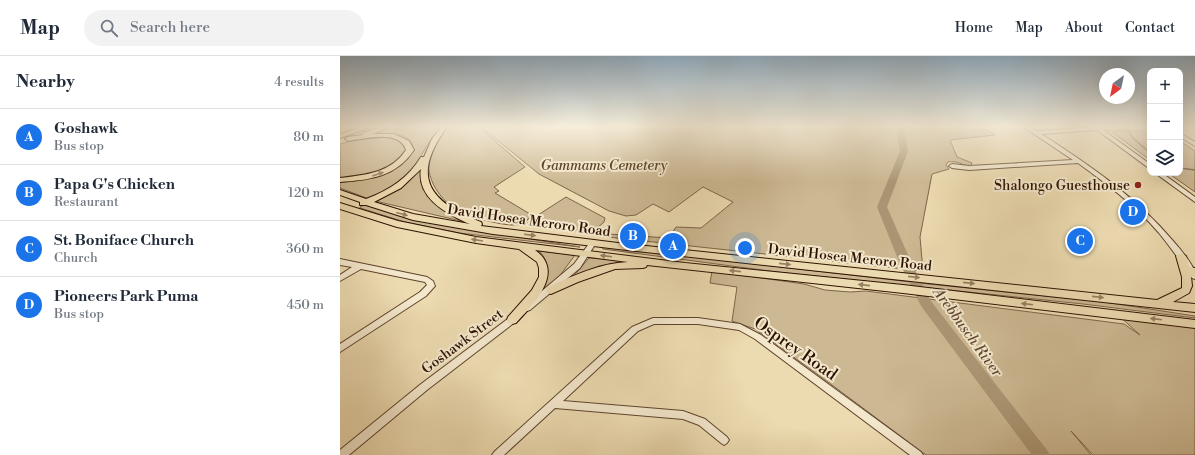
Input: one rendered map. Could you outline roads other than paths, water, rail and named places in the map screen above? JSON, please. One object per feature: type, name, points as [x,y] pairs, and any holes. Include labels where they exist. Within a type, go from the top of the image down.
[{"type":"main road","points":[[340,180],[381,173],[408,155],[410,150],[408,146]]},
{"type":"main road","points":[[341,207],[365,202],[383,195],[404,183],[419,169],[432,146]]},
{"type":"main road","points":[[428,154],[424,181],[435,199],[453,213],[493,230]]},
{"type":"main road","name":"David Hosea Meroro Road","points":[[340,192],[365,202],[413,216],[493,230],[593,243],[1195,308]]},
{"type":"main road","name":"David Hosea Meroro Road","points":[[341,207],[414,228],[476,240],[685,266],[940,293],[1195,324]]},
{"type":"main road","points":[[512,320],[530,302],[542,278],[543,266],[540,260],[522,246]]},
{"type":"main road","points":[[1155,303],[1170,299],[1186,290],[1186,272],[1180,256]]},
{"type":"main road","points":[[551,290],[575,279],[615,266],[685,266]]},
{"type":"street","points":[[1056,146],[1080,161],[1130,199],[1151,221],[1194,274]]},
{"type":"street","points":[[1061,146],[1066,152]]},
{"type":"street","points":[[1121,146],[1147,165]]},
{"type":"street","points":[[952,166],[969,168],[1080,161]]},
{"type":"street","points":[[1162,176],[1195,200]]},
{"type":"street","name":"Goshawk Street","points":[[341,455],[424,387],[551,290],[577,266],[593,243]]},
{"type":"street","points":[[340,262],[427,280],[431,286],[423,294],[340,348]]},
{"type":"street","points":[[340,278],[360,266]]},
{"type":"street","name":"Osprey Road","points":[[497,455],[636,329],[646,323],[669,320],[729,325],[758,336],[918,455]]},
{"type":"street","points":[[552,404],[683,415],[702,422],[724,440]]},
{"type":"waterway","name":"Arebbusch River","points":[[903,146],[904,151],[882,207],[906,264],[925,303],[1042,455]]},
{"type":"waterway","points":[[1142,146],[1147,150]]},
{"type":"waterway","points":[[1183,168],[1195,170]]},
{"type":"place","name":"Shalongo Guesthouse","points":[[1138,185]]},
{"type":"place","name":"Pioneers Park Puma","points":[[1133,212]]},
{"type":"place","name":"Papa G's Chicken","points":[[633,236]]},
{"type":"place","name":"St. Boniface Church","points":[[1080,241]]},
{"type":"place","name":"Goshawk","points":[[673,246]]},
{"type":"park label","name":"Gammams Cemetery","points":[[604,165]]}]
